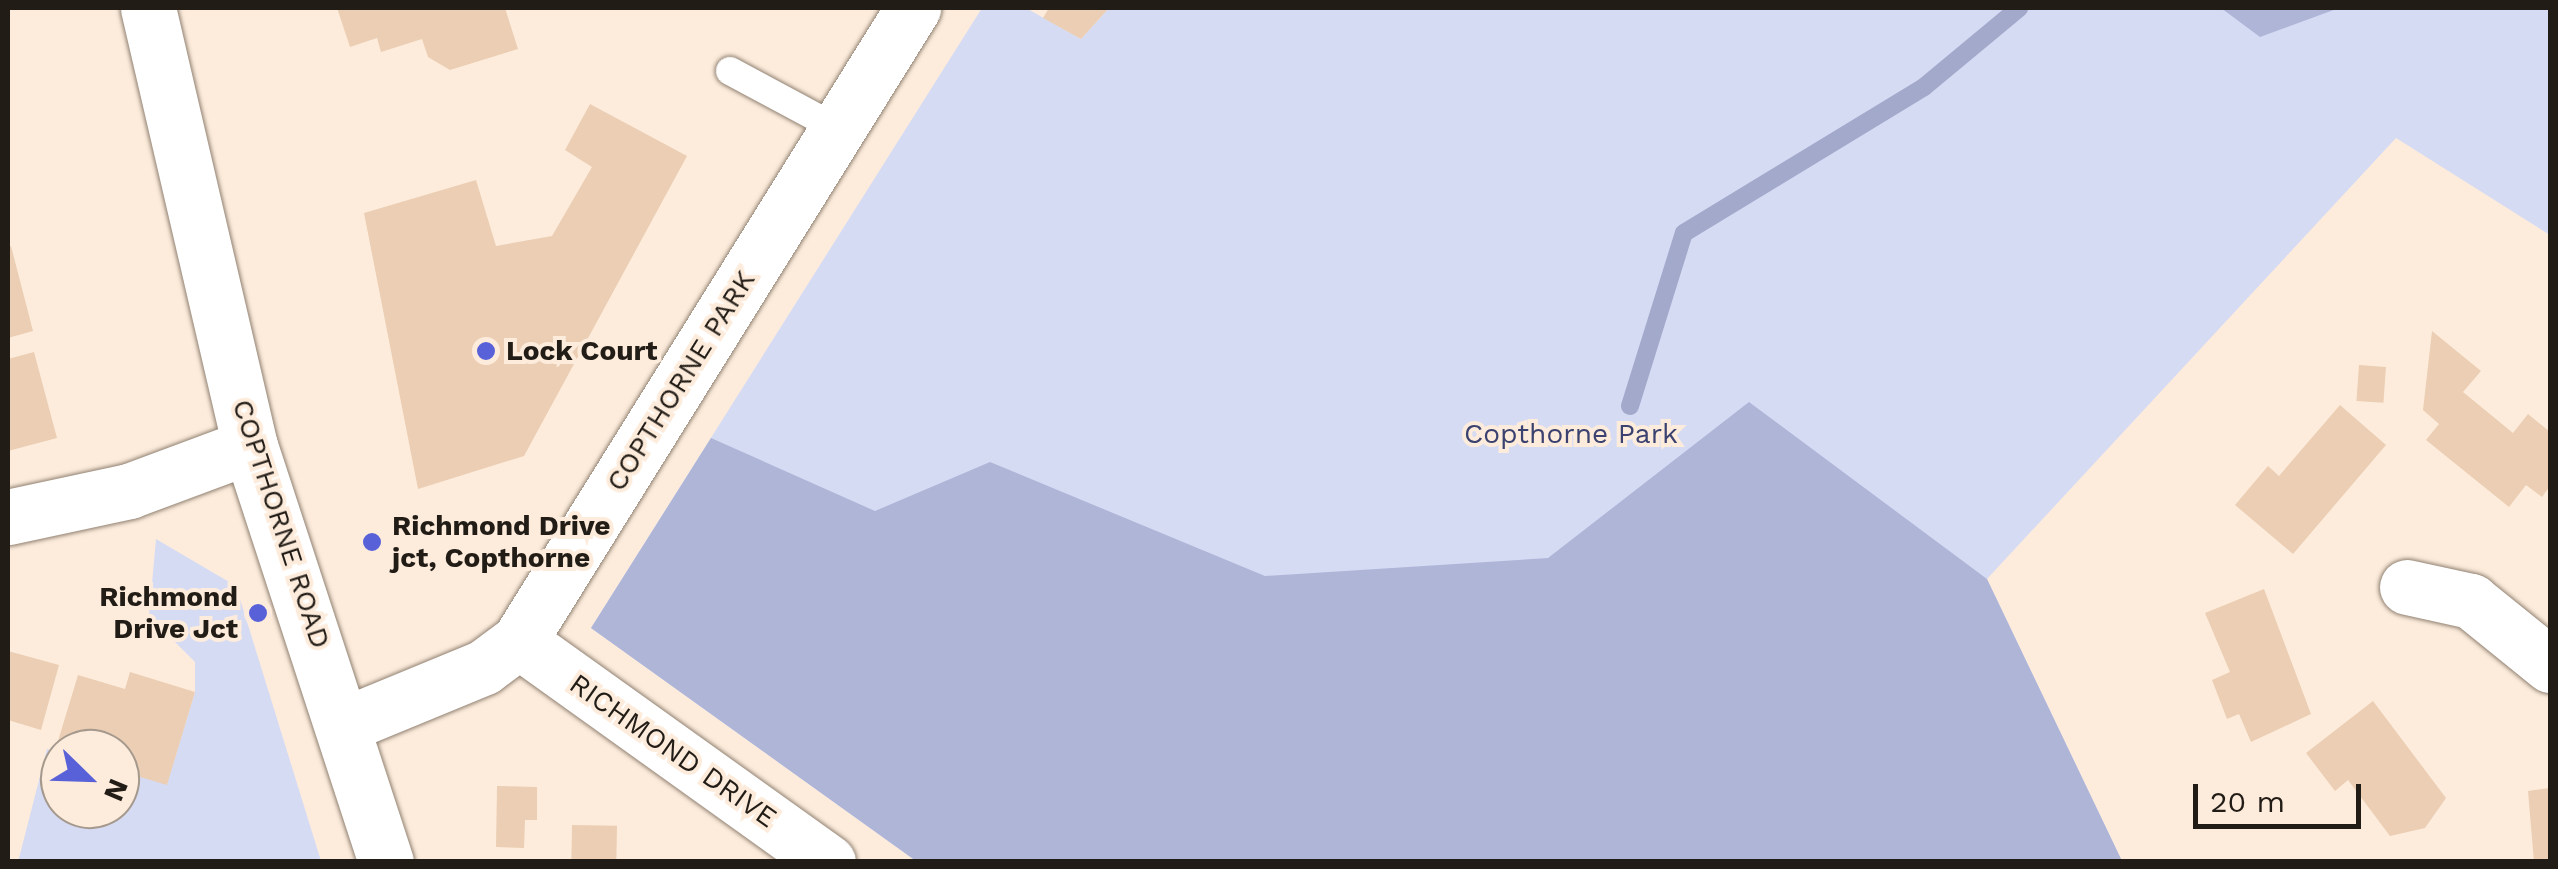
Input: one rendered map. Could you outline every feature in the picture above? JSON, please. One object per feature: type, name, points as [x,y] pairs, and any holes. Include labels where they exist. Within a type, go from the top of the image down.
[{"type":"street","name":"COPTHORNE ROAD","points":[[148,8],[250,446],[346,724],[386,862]]},
{"type":"street","name":"COPTHORNE PARK","points":[[346,724],[484,667],[519,641],[913,8]]},
{"type":"street","points":[[8,517],[129,490],[250,446]]},
{"type":"street","points":[[2407,587],[2471,601],[2550,665]]},
{"type":"street","name":"RICHMOND DRIVE","points":[[519,641],[828,862]]},
{"type":"lane","points":[[730,70],[838,130]]},
{"type":"green space","name":"Copthorne Park","points":[[982,8],[1026,8],[1081,39],[1109,8],[2550,8],[2550,235],[2396,138],[1987,579],[2122,861],[916,861],[591,628]]},
{"type":"green space","points":[[156,539],[236,586],[321,861],[18,862],[40,776],[40,829],[140,829],[140,777],[167,784],[195,692],[195,662],[149,616]]},
{"type":"shaded area","points":[[2221,8],[2339,8],[2260,37]]},
{"type":"shaded area","points":[[1749,402],[1987,579],[2122,861],[916,861],[591,628],[711,438],[875,511],[990,462],[1265,576],[1548,558]]},
{"type":"building","points":[[337,8],[505,8],[518,49],[450,70],[428,57],[422,39],[381,52],[377,38],[350,47]]},
{"type":"building","points":[[1049,8],[1109,8],[1081,39],[1043,18]]},
{"type":"building","name":"Lock Court","points":[[590,104],[687,156],[524,456],[418,489],[364,213],[476,180],[496,246],[552,236],[592,167],[565,150]]},
{"type":"building","points":[[11,246],[33,331],[8,338],[8,247]]},
{"type":"building","points":[[2432,331],[2481,371],[2463,392],[2513,433],[2528,414],[2550,432],[2550,486],[2542,497],[2526,485],[2509,507],[2426,440],[2439,424],[2423,410]]},
{"type":"building","points":[[34,352],[57,438],[8,451],[8,359]]},
{"type":"building","points":[[2359,365],[2386,367],[2383,403],[2356,401]]},
{"type":"building","points":[[2340,405],[2386,445],[2293,554],[2235,505],[2268,466],[2279,476]]},
{"type":"building","points":[[2264,589],[2311,714],[2251,742],[2239,714],[2227,719],[2212,680],[2230,672],[2205,613]]},
{"type":"building","points":[[8,651],[59,665],[41,729],[8,720]]},
{"type":"building","points":[[130,672],[195,692],[167,785],[140,777],[140,729],[62,729],[78,675],[125,689]]},
{"type":"building","points":[[2373,701],[2446,798],[2425,828],[2390,836],[2348,780],[2335,791],[2306,753]]},
{"type":"building","points":[[497,786],[537,787],[537,820],[525,820],[524,848],[496,847]]},
{"type":"building","points":[[2550,788],[2550,862],[2534,862],[2528,791]]},
{"type":"building","points":[[572,825],[617,826],[616,862],[571,862]]},
{"type":"waterway","points":[[1630,406],[1684,233],[1924,87],[2019,8]]},
{"type":"place","name":"Lock Court","points":[[486,351]]},
{"type":"place","name":"Richmond Drive jct, Copthorne","points":[[372,542]]},
{"type":"place","name":"Richmond Drive Jct","points":[[258,613]]}]
